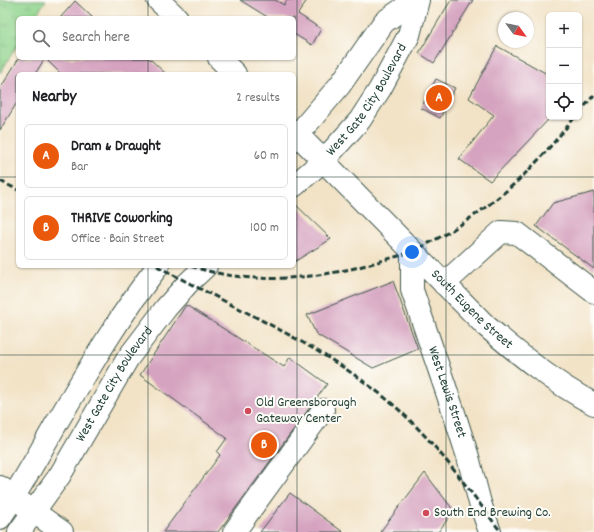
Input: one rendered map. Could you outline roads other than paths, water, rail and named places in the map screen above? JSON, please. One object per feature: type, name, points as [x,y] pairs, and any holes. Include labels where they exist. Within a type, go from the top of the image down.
[{"type":"main road","points":[[158,0],[175,16]]},
{"type":"main road","name":"West Gate City Boulevard","points":[[296,134],[340,85],[384,22],[415,0]]},
{"type":"main road","name":"West Gate City Boulevard","points":[[296,184],[324,160],[360,120],[380,89],[409,35],[418,0]]},
{"type":"main road","points":[[221,60],[233,72]]},
{"type":"main road","name":"South Eugene Street","points":[[296,136],[324,160],[486,326],[516,352],[548,376],[594,404]]},
{"type":"main road","points":[[444,284],[501,232],[517,233],[594,292]]},
{"type":"main road","name":"West Lewis Street","points":[[412,251],[412,290],[454,413],[490,532]]},
{"type":"main road","name":"West Gate City Boulevard","points":[[0,518],[7,492],[127,307],[156,268]]},
{"type":"main road","name":"West Gate City Boulevard","points":[[19,532],[60,474],[128,358],[170,303],[204,268]]},
{"type":"main road","points":[[234,532],[323,410]]},
{"type":"main road","points":[[7,492],[62,532]]},
{"type":"railway","points":[[582,109],[594,95]]},
{"type":"railway","points":[[198,268],[215,273],[239,277],[288,278],[312,276],[361,267],[410,252],[459,226],[500,196],[530,168],[572,120]]},
{"type":"railway","points":[[0,181],[16,189]]},
{"type":"railway","points":[[161,268],[296,339],[350,372],[375,390],[411,421],[443,456],[501,532]]},
{"type":"place","name":"Dram & Draught","points":[[439,98]]},
{"type":"place","name":"Old Greensborough Gateway Center","points":[[248,411]]},
{"type":"place","name":"THRIVE Coworking","points":[[264,445]]},
{"type":"place","name":"South End Brewing Co.","points":[[426,513]]}]
